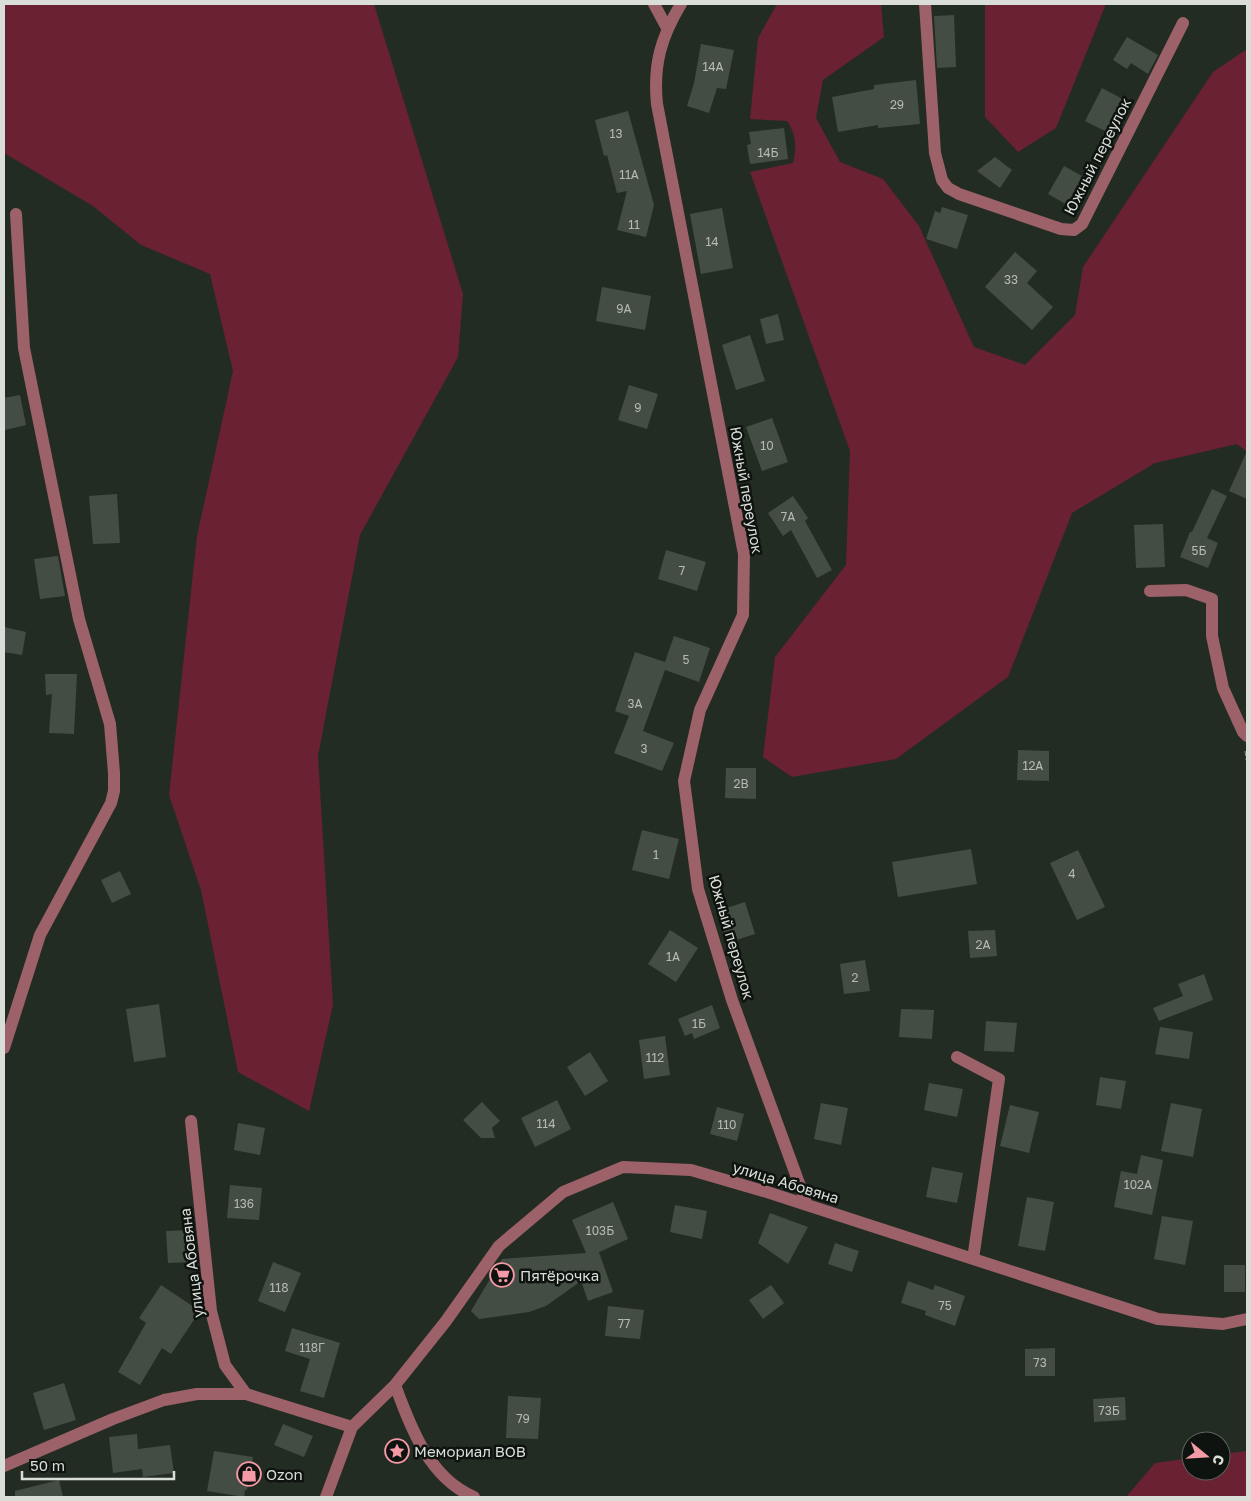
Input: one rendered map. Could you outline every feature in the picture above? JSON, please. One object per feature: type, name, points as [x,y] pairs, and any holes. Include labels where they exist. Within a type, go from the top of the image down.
[{"type":"street","points":[[654,4],[667,28]]},
{"type":"street","name":"Южный переулок","points":[[681,4],[667,28],[654,79],[656,104],[744,554],[743,615],[700,710],[684,781],[698,889],[732,1000],[807,1205]]},
{"type":"street","name":"Южный переулок","points":[[925,4],[935,153],[942,180],[948,188],[959,194],[1061,229],[1074,230],[1082,224],[1183,23]]},
{"type":"street","points":[[4,1048],[40,935],[111,803],[114,792],[110,724],[79,619],[24,348],[16,214]]},
{"type":"street","points":[[1150,591],[1186,590],[1212,599],[1212,636],[1223,688],[1243,732],[1247,736]]},
{"type":"street","points":[[957,1057],[999,1079],[973,1259]]},
{"type":"street","name":"улица Абовяна","points":[[191,1121],[211,1311],[225,1365],[246,1394]]},
{"type":"street","name":"улица Абовяна","points":[[352,1427],[395,1385],[446,1321],[499,1246],[563,1192],[623,1167],[691,1170],[807,1205],[1158,1319],[1224,1324],[1247,1319]]},
{"type":"street","points":[[395,1385],[413,1434],[436,1468],[462,1492],[474,1497]]},
{"type":"street","points":[[4,1466],[164,1400],[197,1394],[246,1394],[352,1427],[326,1497]]},
{"type":"shaded area","points":[[4,4],[374,4],[463,294],[458,357],[360,535],[318,756],[333,1005],[309,1111],[238,1072],[201,890],[169,795],[197,536],[233,371],[210,274],[141,245],[93,206],[4,153]]},
{"type":"shaded area","points":[[777,4],[881,4],[884,37],[823,80],[816,118],[840,162],[883,179],[919,226],[974,347],[1025,365],[1075,315],[1083,267],[1213,72],[1247,49],[1247,452],[1237,444],[1155,463],[1072,513],[1008,677],[896,759],[792,777],[763,757],[775,657],[846,565],[850,451],[750,172],[793,163],[794,157],[794,136],[787,121],[750,119],[758,38]]},
{"type":"shaded area","points":[[985,4],[1106,4],[1056,128],[1018,152],[985,117]]},
{"type":"shaded area","points":[[1247,1451],[1247,1497],[1126,1497],[1155,1463],[1181,1459],[1181,1481],[1231,1481],[1231,1453]]},
{"type":"building","points":[[954,15],[956,67],[937,68],[934,16]]},
{"type":"building","points":[[1127,37],[1158,55],[1148,74],[1131,63],[1127,69],[1113,60]]},
{"type":"building","points":[[701,44],[734,50],[726,89],[717,88],[709,113],[687,106],[694,83]]},
{"type":"building","points":[[916,80],[920,124],[878,128],[878,125],[838,132],[832,97],[874,89],[874,85]]},
{"type":"building","points":[[1102,88],[1130,103],[1113,135],[1085,121]]},
{"type":"building","points":[[628,111],[654,205],[646,237],[617,230],[627,191],[617,193],[607,155],[604,156],[595,120]]},
{"type":"building","points":[[784,128],[788,159],[750,164],[747,145],[751,144],[749,132]]},
{"type":"building","points":[[995,157],[1012,170],[1000,188],[977,171]]},
{"type":"building","points":[[1064,166],[1089,180],[1073,208],[1048,194]]},
{"type":"building","points":[[942,207],[968,215],[957,249],[926,239],[935,211],[940,213]]},
{"type":"building","points":[[722,208],[733,268],[701,274],[690,214]]},
{"type":"building","points":[[1015,252],[1037,271],[1027,283],[1053,307],[1032,330],[985,287]]},
{"type":"building","points":[[602,287],[651,296],[645,330],[596,321]]},
{"type":"building","points":[[778,314],[784,340],[766,344],[760,319]]},
{"type":"building","points":[[750,335],[765,381],[736,390],[722,345]]},
{"type":"building","points":[[629,385],[658,394],[647,429],[618,420]]},
{"type":"building","points":[[20,395],[26,425],[5,430],[4,398]]},
{"type":"building","points":[[772,418],[788,462],[762,471],[746,427]]},
{"type":"building","points":[[1247,451],[1247,499],[1229,491]]},
{"type":"building","points":[[1212,489],[1227,496],[1207,538],[1218,543],[1208,568],[1180,557],[1190,532],[1192,532]]},
{"type":"building","points":[[117,494],[120,543],[93,544],[89,496]]},
{"type":"building","points":[[793,496],[808,518],[805,521],[832,570],[817,578],[791,530],[783,536],[768,513]]},
{"type":"building","points":[[1163,524],[1165,567],[1136,568],[1134,525]]},
{"type":"building","points":[[666,550],[706,562],[697,591],[658,579]]},
{"type":"building","points":[[58,556],[65,596],[40,599],[34,559]]},
{"type":"building","points":[[4,627],[26,632],[22,655],[4,652]]},
{"type":"building","points":[[674,636],[710,648],[699,682],[665,670],[643,731],[674,743],[662,771],[614,753],[629,716],[615,711],[635,652],[665,662]]},
{"type":"building","points":[[45,674],[77,674],[74,734],[49,733],[52,694],[46,695]]},
{"type":"building","points":[[1018,750],[1049,751],[1049,781],[1017,780]]},
{"type":"building","points":[[726,768],[756,768],[756,799],[725,798]]},
{"type":"building","points":[[642,830],[679,839],[669,879],[632,870]]},
{"type":"building","points":[[971,849],[977,884],[898,897],[892,862]]},
{"type":"building","points":[[1078,850],[1105,907],[1077,920],[1050,863]]},
{"type":"building","points":[[120,871],[131,894],[112,903],[101,880]]},
{"type":"building","points":[[745,902],[755,934],[727,943],[717,911]]},
{"type":"building","points":[[670,930],[698,948],[676,982],[648,964]]},
{"type":"building","points":[[995,930],[997,956],[970,958],[968,931]]},
{"type":"building","points":[[865,960],[870,991],[844,994],[840,964]]},
{"type":"building","points":[[1204,974],[1213,1000],[1159,1021],[1153,1008],[1183,996],[1178,984]]},
{"type":"building","points":[[159,1004],[166,1057],[134,1062],[126,1009]]},
{"type":"building","points":[[712,1005],[720,1028],[694,1039],[692,1033],[685,1036],[678,1019]]},
{"type":"building","points":[[901,1009],[934,1010],[932,1039],[899,1037]]},
{"type":"building","points":[[986,1021],[1017,1023],[1014,1052],[984,1051]]},
{"type":"building","points":[[1160,1027],[1193,1032],[1189,1059],[1155,1054]]},
{"type":"building","points":[[665,1036],[670,1075],[644,1079],[639,1040]]},
{"type":"building","points":[[590,1052],[608,1081],[585,1096],[567,1067]]},
{"type":"building","points":[[1100,1077],[1126,1081],[1121,1109],[1096,1105]]},
{"type":"building","points":[[929,1083],[963,1089],[957,1117],[924,1110]]},
{"type":"building","points":[[557,1100],[571,1129],[535,1147],[521,1118]]},
{"type":"building","points":[[482,1102],[500,1121],[492,1128],[495,1138],[481,1138],[463,1120]]},
{"type":"building","points":[[821,1103],[848,1108],[841,1145],[814,1139]]},
{"type":"building","points":[[1171,1103],[1202,1109],[1193,1157],[1161,1151]]},
{"type":"building","points":[[1010,1105],[1039,1112],[1029,1153],[1000,1146]]},
{"type":"building","points":[[717,1107],[744,1114],[737,1141],[710,1134]]},
{"type":"building","points":[[238,1123],[265,1128],[260,1155],[234,1150]]},
{"type":"building","points":[[1141,1155],[1163,1160],[1152,1215],[1114,1207],[1121,1171],[1137,1174]]},
{"type":"building","points":[[932,1167],[963,1173],[957,1203],[926,1197]]},
{"type":"building","points":[[230,1185],[262,1188],[259,1220],[227,1218]]},
{"type":"building","points":[[1027,1197],[1054,1202],[1045,1251],[1018,1246]]},
{"type":"building","points":[[613,1202],[628,1239],[599,1252],[613,1292],[588,1301],[581,1281],[546,1306],[529,1312],[479,1319],[471,1311],[502,1259],[586,1253],[572,1220]]},
{"type":"building","points":[[675,1205],[707,1211],[702,1239],[670,1232]]},
{"type":"building","points":[[770,1213],[808,1227],[788,1264],[758,1243]]},
{"type":"building","points":[[1162,1216],[1193,1221],[1185,1265],[1154,1259]]},
{"type":"building","points":[[192,1230],[193,1262],[168,1263],[166,1231]]},
{"type":"building","points":[[835,1243],[859,1251],[852,1272],[828,1264]]},
{"type":"building","points":[[273,1262],[301,1273],[285,1312],[258,1301]]},
{"type":"building","points":[[1224,1265],[1245,1265],[1245,1292],[1224,1292]]},
{"type":"building","points":[[908,1281],[933,1290],[935,1285],[965,1296],[955,1326],[925,1315],[926,1311],[901,1303]]},
{"type":"building","points":[[161,1285],[200,1311],[171,1354],[162,1348],[140,1385],[118,1372],[146,1323],[139,1318]]},
{"type":"building","points":[[771,1285],[784,1303],[763,1319],[749,1300]]},
{"type":"building","points":[[608,1306],[644,1310],[640,1339],[605,1336]]},
{"type":"building","points":[[292,1328],[340,1343],[324,1398],[300,1391],[310,1359],[285,1351]]},
{"type":"building","points":[[1055,1348],[1055,1376],[1025,1376],[1025,1349]]},
{"type":"building","points":[[64,1383],[76,1420],[44,1430],[33,1393]]},
{"type":"building","points":[[508,1396],[541,1398],[538,1439],[506,1438]]},
{"type":"building","points":[[1125,1397],[1126,1420],[1094,1422],[1093,1399]]},
{"type":"building","points":[[283,1424],[313,1436],[304,1457],[274,1445]]},
{"type":"building","points":[[137,1434],[138,1449],[170,1445],[174,1473],[143,1477],[142,1469],[113,1473],[109,1437]]},
{"type":"building","points":[[214,1451],[253,1457],[244,1497],[207,1491]]},
{"type":"building","points":[[59,1480],[63,1497],[15,1497],[15,1491]]},
{"type":"place","name":"Пятёрочка","points":[[502,1275]]},
{"type":"place","name":"Мемориал ВОВ","points":[[397,1451]]},
{"type":"place","name":"Ozon","points":[[249,1474]]}]
